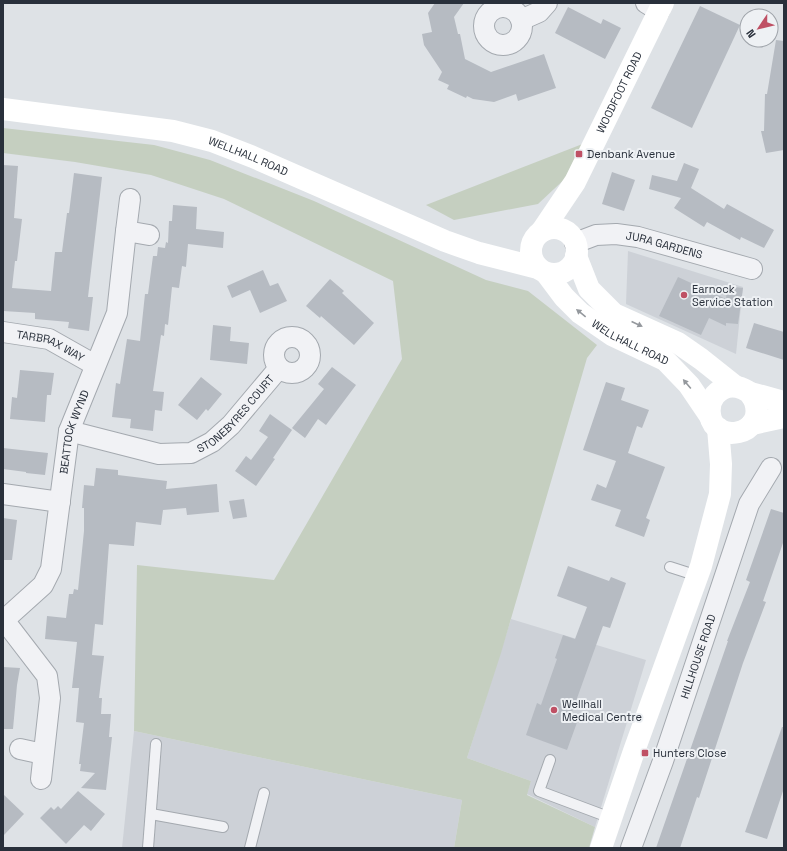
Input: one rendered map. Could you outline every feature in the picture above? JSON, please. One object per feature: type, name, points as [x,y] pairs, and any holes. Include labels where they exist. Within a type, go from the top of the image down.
[{"type":"street","points":[[521,20],[540,12],[547,3]]},
{"type":"street","name":"WOODFOOT ROAD","points":[[537,236],[575,182],[656,6]]},
{"type":"street","name":"WELLHALL ROAD","points":[[3,109],[173,131],[212,141],[253,157],[445,241],[479,253],[542,270],[564,298],[580,313],[612,335],[665,360],[689,385],[714,422]]},
{"type":"street","name":"WOODFOOT ROAD","points":[[573,244],[575,182]]},
{"type":"street","name":"BEATTOCK WYND","points":[[3,620],[43,585],[51,570],[69,431],[117,313],[130,199]]},
{"type":"street","points":[[479,253],[537,236],[555,228],[561,229],[573,244],[572,265],[565,271],[556,274],[542,270],[532,260],[531,251],[537,236]]},
{"type":"street","points":[[126,231],[149,235]]},
{"type":"street","name":"JURA GARDENS","points":[[573,244],[596,235],[616,234],[638,237],[752,269]]},
{"type":"street","name":"WELLHALL ROAD","points":[[573,244],[589,289],[614,314],[678,343],[742,389],[784,402]]},
{"type":"street","name":"TARBRAX WAY","points":[[3,332],[49,339],[95,365]]},
{"type":"street","name":"STONEBYRES COURT","points":[[69,431],[159,454],[191,453],[212,442],[230,425],[279,368]]},
{"type":"street","points":[[601,848],[698,576],[720,494],[722,464],[710,407],[712,398],[726,387],[742,389],[755,402],[757,414],[749,428],[722,464]]},
{"type":"street","points":[[714,422],[731,434],[784,417]]},
{"type":"street","name":"HILLHOUSE ROAD","points":[[631,848],[663,761],[748,504],[771,468]]},
{"type":"street","points":[[3,494],[60,502]]},
{"type":"street","points":[[3,620],[47,676],[50,698],[41,779]]},
{"type":"street","points":[[20,749],[43,754]]},
{"type":"lane","points":[[670,567],[698,576]]},
{"type":"lane","points":[[148,848],[156,744]]},
{"type":"lane","points":[[550,760],[539,792],[611,818]]},
{"type":"lane","points":[[250,848],[264,793]]},
{"type":"lane","points":[[151,814],[223,827]]},
{"type":"shaded area","name":"Earnock Service Station","points":[[628,251],[743,287],[736,354],[626,304]]},
{"type":"shaded area","points":[[511,619],[646,660],[595,827],[527,794],[531,781],[467,758]]},
{"type":"shaded area","points":[[134,731],[462,800],[454,848],[122,848]]},
{"type":"green space","points":[[3,128],[154,145],[210,160],[314,201],[486,280],[528,291],[597,345],[587,358],[501,653],[467,758],[531,781],[527,795],[595,827],[589,848],[454,848],[462,800],[134,731],[137,565],[274,580],[402,359],[393,281],[224,199],[151,175],[75,162],[3,153]]},
{"type":"green space","points":[[585,143],[569,175],[538,204],[454,220],[426,205]]},
{"type":"building","points":[[435,3],[464,3],[454,17],[458,34],[460,34],[465,59],[491,72],[544,54],[556,88],[518,101],[516,94],[494,102],[473,99],[467,96],[466,98],[447,89],[449,85],[438,80],[442,72],[424,45],[422,34],[432,32],[428,13]]},
{"type":"building","points":[[700,6],[739,25],[692,128],[651,108]]},
{"type":"building","points":[[568,7],[601,24],[603,19],[621,28],[605,59],[555,33]]},
{"type":"building","points":[[779,40],[784,41],[784,150],[766,153],[761,131],[764,131],[765,94],[767,94],[775,48],[779,48]]},
{"type":"building","points":[[684,163],[699,169],[691,188],[724,209],[727,204],[774,230],[764,248],[741,237],[740,240],[707,222],[704,227],[674,208],[681,198],[649,189],[652,175],[677,181]]},
{"type":"building","points":[[3,165],[18,166],[14,218],[22,219],[12,288],[51,291],[55,252],[62,252],[74,173],[102,177],[88,297],[93,297],[89,331],[68,328],[69,322],[35,319],[35,313],[3,311]]},
{"type":"building","points":[[612,172],[635,180],[624,211],[602,204]]},
{"type":"building","points":[[173,205],[197,207],[196,229],[224,232],[223,248],[188,244],[186,267],[182,266],[179,288],[172,287],[168,325],[165,324],[164,336],[161,335],[153,391],[164,392],[162,411],[155,410],[153,431],[130,428],[131,419],[112,417],[116,383],[120,384],[127,339],[140,341],[145,294],[148,294],[153,256],[157,256],[158,247],[165,248],[166,242],[168,243],[169,221],[172,221]]},
{"type":"building","points":[[263,270],[270,286],[278,283],[287,301],[260,313],[250,290],[232,298],[227,286]]},
{"type":"building","points":[[678,277],[726,299],[727,286],[743,288],[738,324],[726,323],[726,326],[709,318],[701,335],[659,316]]},
{"type":"building","points":[[330,279],[344,291],[342,293],[374,323],[354,345],[321,316],[320,318],[306,306]]},
{"type":"building","points":[[754,323],[784,332],[784,360],[746,348]]},
{"type":"building","points":[[213,325],[231,327],[230,341],[249,343],[247,364],[210,360]]},
{"type":"building","points":[[332,367],[356,385],[326,425],[318,419],[305,438],[292,428],[324,389],[318,384]]},
{"type":"building","points":[[20,370],[54,373],[51,395],[47,395],[45,422],[10,419],[12,397],[17,398]]},
{"type":"building","points":[[201,377],[222,394],[208,411],[206,409],[197,420],[178,405]]},
{"type":"building","points":[[606,382],[625,388],[621,400],[649,410],[642,428],[637,426],[628,453],[665,467],[646,518],[650,520],[644,537],[615,526],[621,510],[591,500],[597,484],[606,488],[616,461],[583,450]]},
{"type":"building","points":[[270,414],[292,430],[273,458],[275,459],[256,486],[235,471],[246,456],[251,460],[268,437],[259,431]]},
{"type":"building","points":[[3,448],[48,453],[45,475],[3,469]]},
{"type":"building","points":[[96,468],[118,470],[118,475],[167,481],[166,489],[217,484],[219,512],[187,515],[186,508],[163,510],[161,525],[136,522],[134,546],[109,544],[103,625],[95,624],[92,655],[104,656],[99,698],[102,698],[101,714],[111,714],[109,737],[112,737],[106,790],[81,788],[95,773],[80,771],[81,764],[79,764],[84,723],[76,722],[79,688],[72,688],[77,642],[45,639],[47,616],[66,618],[69,594],[73,594],[74,589],[78,590],[84,531],[84,508],[82,508],[84,485],[94,486]]},
{"type":"building","points":[[244,499],[247,517],[233,519],[229,501]]},
{"type":"building","points":[[771,509],[784,513],[784,540],[763,601],[766,602],[743,663],[699,798],[697,797],[680,848],[656,848],[727,641],[750,582],[746,580]]},
{"type":"building","points":[[3,518],[17,520],[12,560],[3,560]]},
{"type":"building","points":[[568,566],[609,581],[611,577],[626,583],[610,628],[603,626],[571,715],[579,717],[567,750],[526,735],[537,703],[541,705],[557,659],[555,658],[563,635],[575,639],[587,607],[557,596]]},
{"type":"building","points":[[3,667],[20,668],[13,729],[3,729]]},
{"type":"building","points":[[782,727],[784,727],[784,788],[767,839],[745,832]]},
{"type":"building","points":[[78,791],[105,814],[91,831],[84,825],[66,844],[40,818],[51,807],[54,810],[58,806],[61,809]]},
{"type":"building","points":[[3,794],[24,814],[3,836]]},
{"type":"place","name":"Denbank Avenue","points":[[579,154]]},
{"type":"place","name":"Earnock Service Station","points":[[684,295]]},
{"type":"place","name":"Wellhall Medical Centre","points":[[554,710]]},
{"type":"place","name":"Hunters Close","points":[[645,753]]}]
